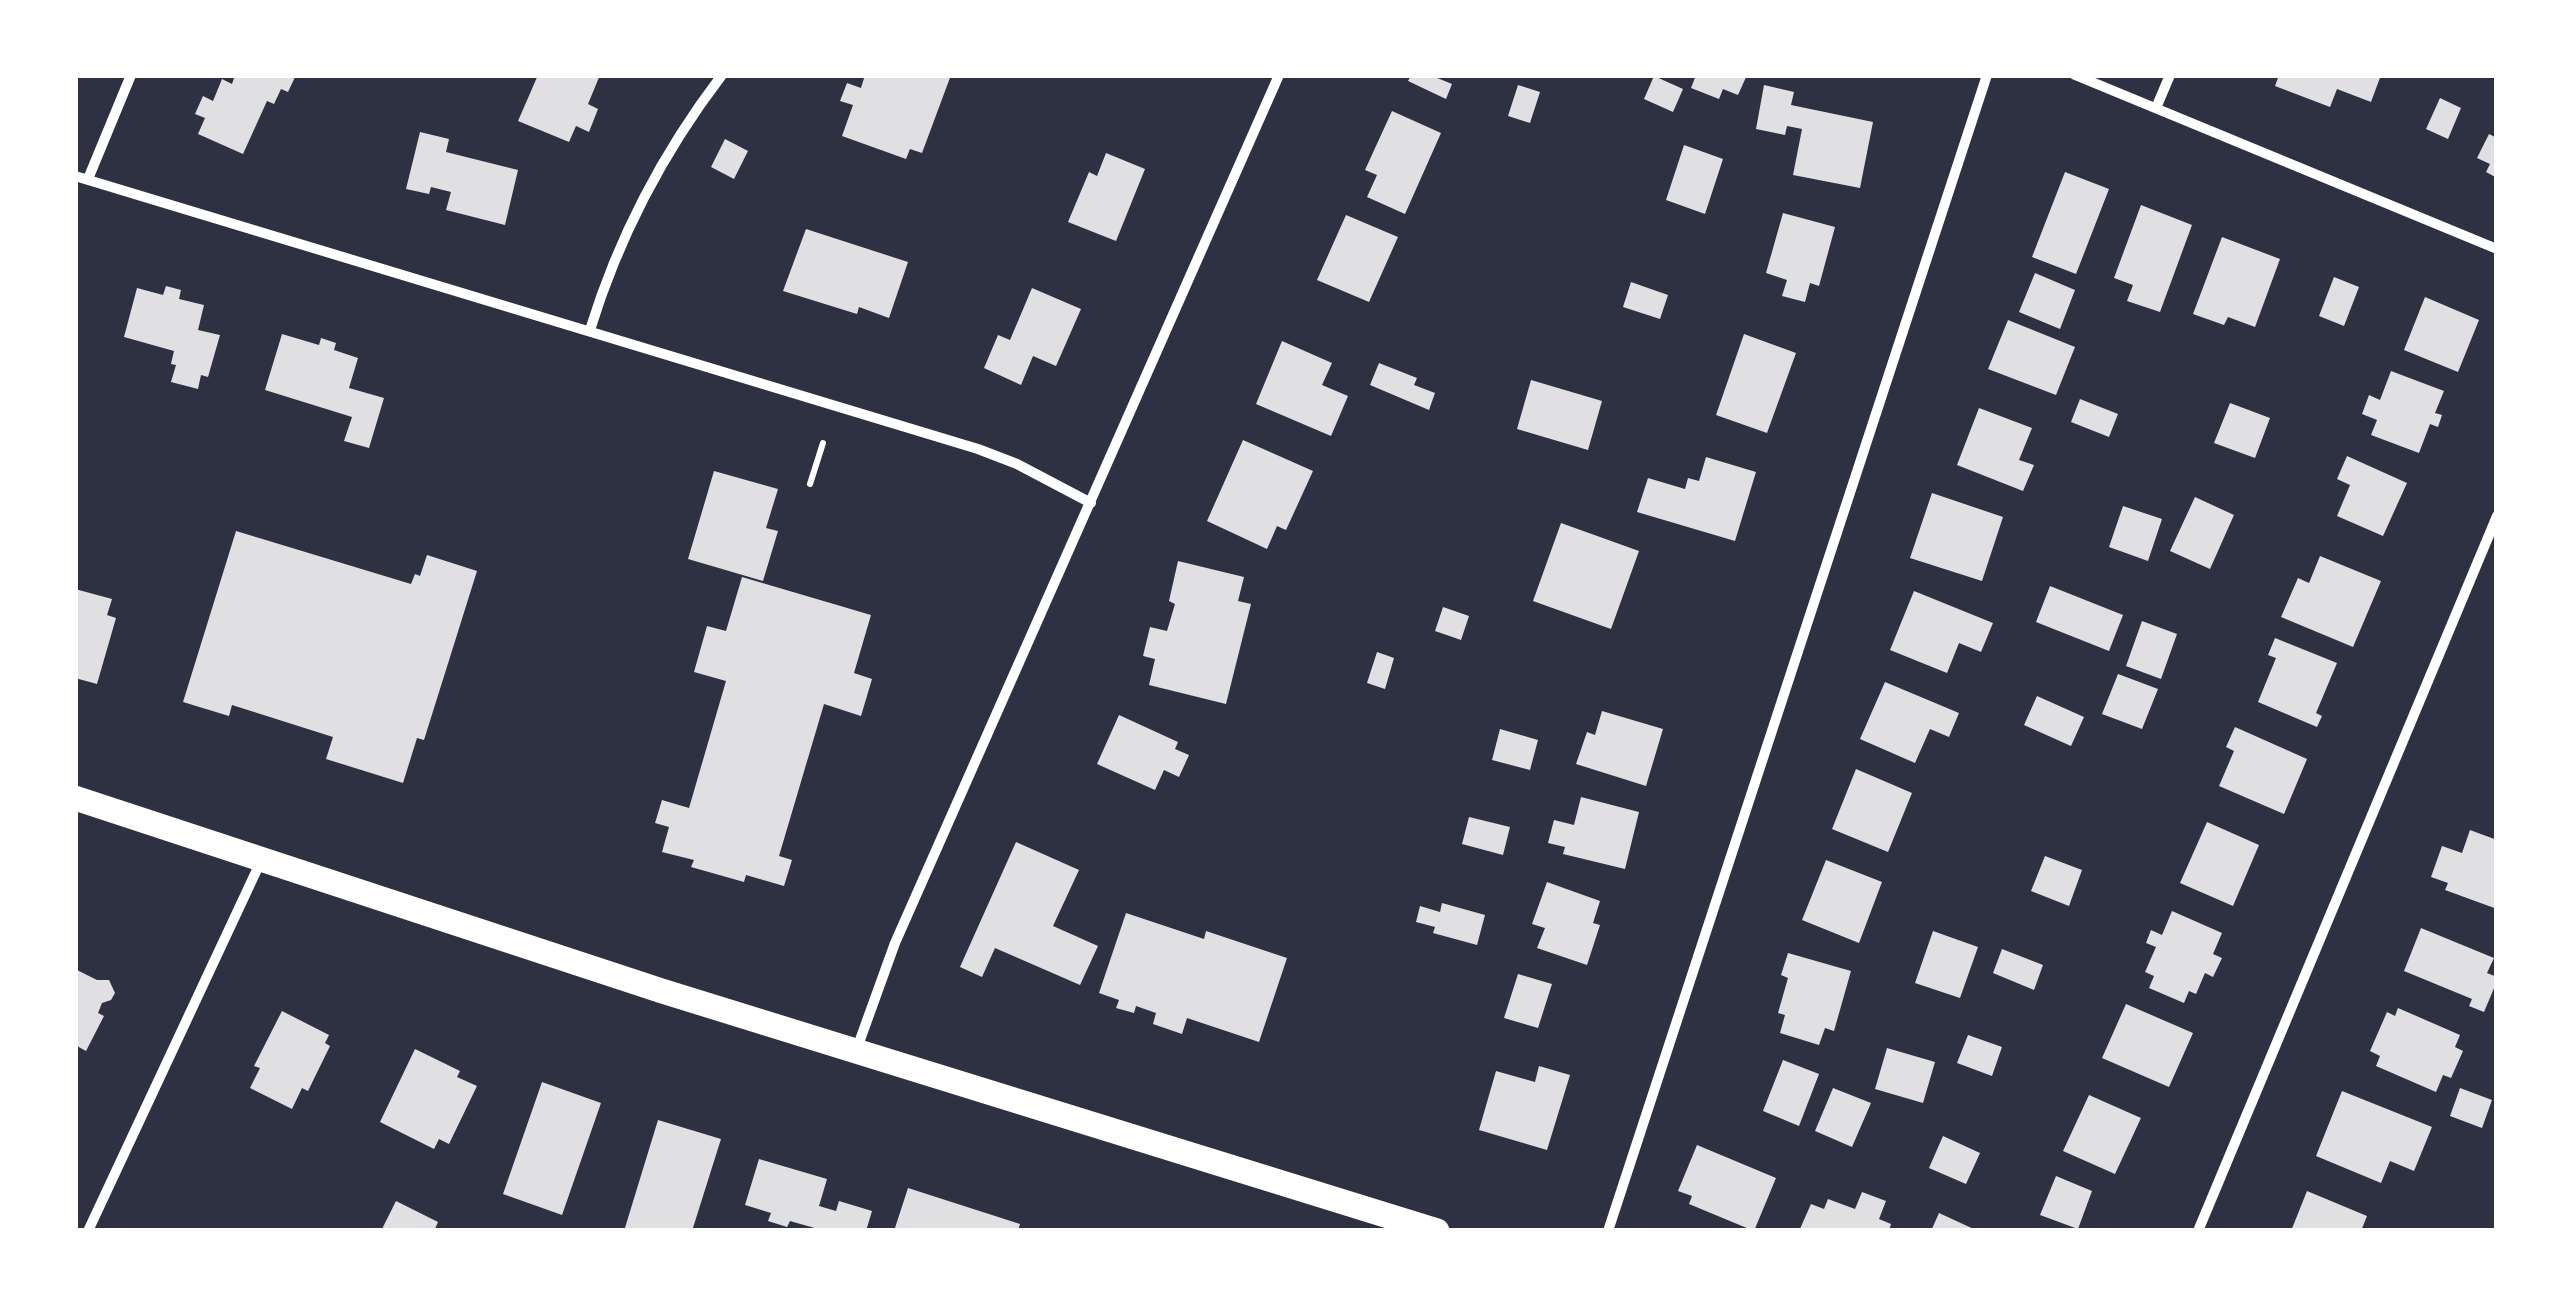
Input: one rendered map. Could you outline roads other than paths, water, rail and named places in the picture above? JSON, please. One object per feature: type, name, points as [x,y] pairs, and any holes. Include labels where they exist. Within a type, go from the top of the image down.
[{"type":"main road","points":[[75,798],[856,1052],[1437,1231]]},
{"type":"street","points":[[88,180],[131,75]]},
{"type":"street","points":[[590,330],[602,292],[654,180],[685,123],[722,75]]},
{"type":"street","points":[[856,1052],[894,943],[1280,75]]},
{"type":"street","points":[[1608,1231],[1986,75]]},
{"type":"street","points":[[2076,75],[2497,249]]},
{"type":"street","points":[[2156,108],[2170,75]]},
{"type":"street","points":[[75,176],[978,449],[1017,464],[1091,503]]},
{"type":"street","points":[[2198,1231],[2497,516]]},
{"type":"street","points":[[88,1231],[262,860]]}]
